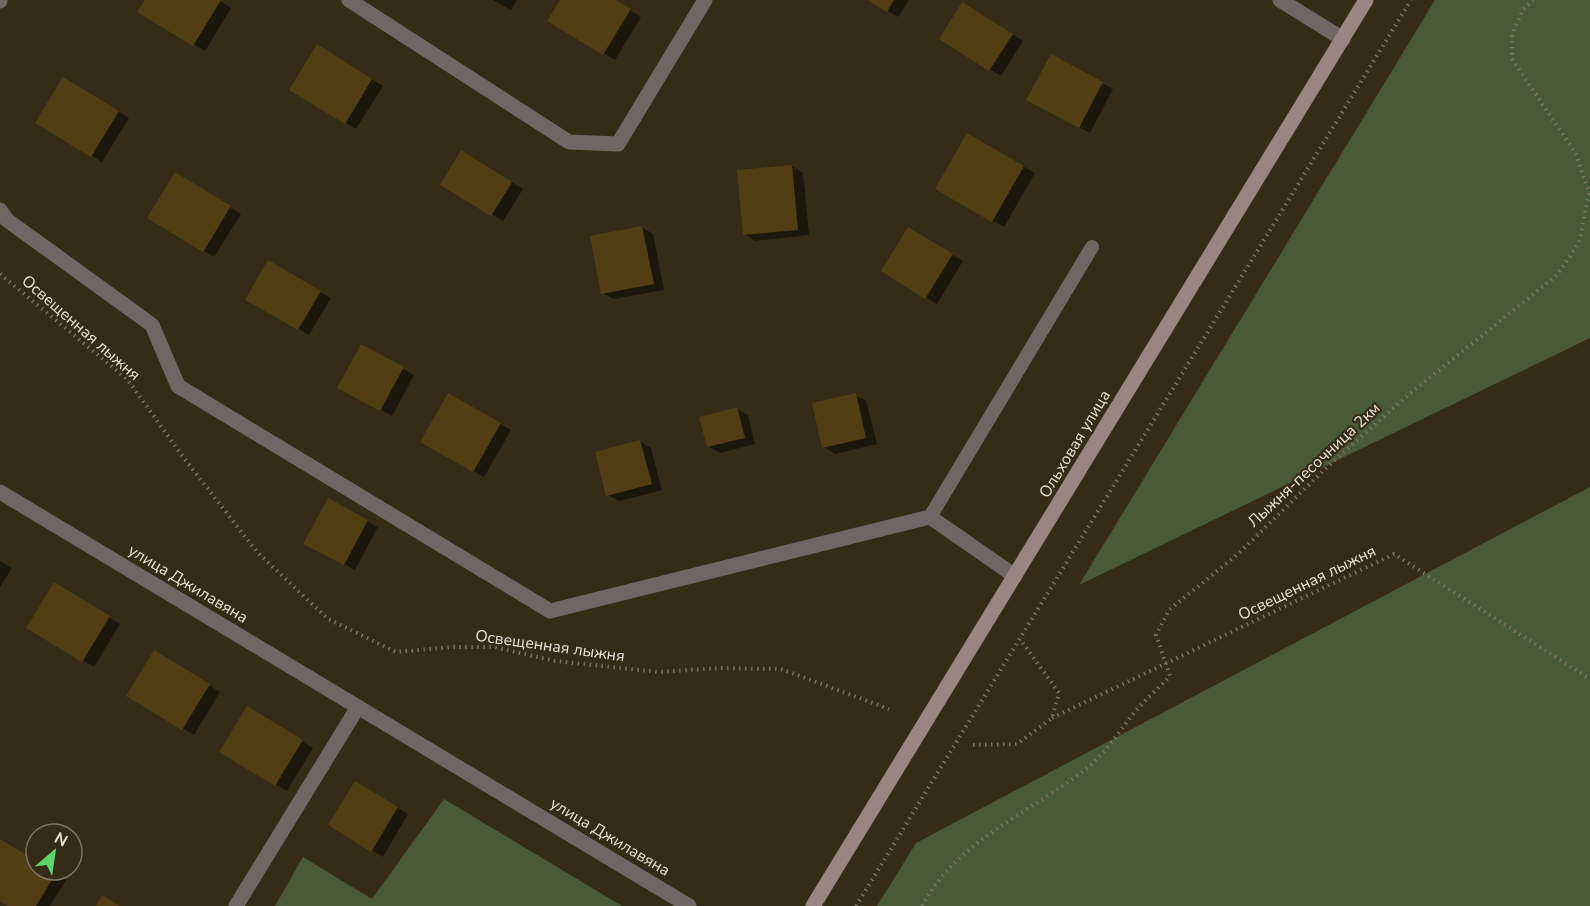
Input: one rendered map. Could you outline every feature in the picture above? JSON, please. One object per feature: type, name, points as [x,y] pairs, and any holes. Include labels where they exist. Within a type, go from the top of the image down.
[{"type":"main road","name":"Ольховая улица","points":[[813,906],[1366,0]]},
{"type":"street","points":[[349,0],[569,142],[618,144],[705,0]]},
{"type":"street","points":[[1280,0],[1343,39]]},
{"type":"street","points":[[0,210],[7,220],[152,325],[178,386],[550,611],[930,517],[1016,576]]},
{"type":"street","name":"улица Джилавяна","points":[[0,492],[689,906]]},
{"type":"street","points":[[236,906],[358,707]]},
{"type":"lane","points":[[930,517],[1092,247]]},
{"type":"path","points":[[856,906],[1411,0]]},
{"type":"path","name":"Лыжня-песочница 2км","points":[[1166,664],[1156,635],[1169,610],[1238,554],[1324,469],[1407,396],[1472,341],[1557,275],[1579,243],[1589,193],[1576,154],[1512,59],[1512,34],[1523,10],[1533,0]]},
{"type":"path","name":"Освещенная лыжня","points":[[0,274],[127,379],[183,457],[257,552],[328,619],[396,652],[453,646],[494,647],[555,661],[658,672],[720,668],[781,669],[889,709]]},
{"type":"path","name":"Освещенная лыжня","points":[[973,745],[1017,744],[1052,718],[1395,554],[1590,680]]},
{"type":"path","points":[[1020,639],[1059,693],[1052,718]]},
{"type":"path","points":[[922,906],[932,887],[961,855],[1083,772],[1115,740],[1130,717],[1170,676],[1166,664]]},
{"type":"green space","points":[[1435,0],[1590,0],[1590,338],[1079,585]]},
{"type":"green space","points":[[1590,487],[1590,906],[877,906],[916,843]]},
{"type":"green space","points":[[444,799],[622,906],[275,906],[303,857],[372,899]]},
{"type":"building","points":[[145,0],[221,0],[193,46],[137,12]]},
{"type":"building","points":[[560,0],[616,0],[631,9],[603,55],[547,21]]},
{"type":"building","points":[[867,0],[894,0],[887,12]]},
{"type":"building","points":[[962,2],[1013,34],[989,71],[939,39]]},
{"type":"building","points":[[317,44],[372,79],[345,124],[289,90]]},
{"type":"building","points":[[1051,54],[1103,82],[1079,128],[1026,100]]},
{"type":"building","points":[[63,77],[119,111],[91,157],[35,123]]},
{"type":"building","points":[[967,133],[1024,166],[992,222],[935,189]]},
{"type":"building","points":[[461,150],[512,182],[491,216],[440,185]]},
{"type":"building","points":[[792,165],[798,230],[743,235],[737,170]]},
{"type":"building","points":[[175,172],[231,206],[203,252],[147,218]]},
{"type":"building","points":[[642,226],[654,284],[601,294],[590,236]]},
{"type":"building","points":[[908,227],[953,254],[925,299],[881,271]]},
{"type":"building","points":[[268,260],[321,291],[298,330],[245,300]]},
{"type":"building","points":[[361,344],[404,367],[380,411],[337,388]]},
{"type":"building","points":[[448,393],[501,423],[473,472],[420,442]]},
{"type":"building","points":[[856,393],[866,438],[822,448],[812,403]]},
{"type":"building","points":[[737,407],[745,438],[707,447],[699,417]]},
{"type":"building","points":[[640,440],[652,484],[606,496],[595,452]]},
{"type":"building","points":[[328,498],[368,520],[344,565],[303,544]]},
{"type":"building","points":[[54,582],[110,616],[82,662],[26,628]]},
{"type":"building","points":[[154,650],[210,684],[182,730],[126,696]]},
{"type":"building","points":[[247,706],[303,740],[275,786],[219,752]]},
{"type":"building","points":[[355,781],[398,807],[371,852],[328,825]]},
{"type":"building","points":[[0,839],[24,854],[24,882],[51,882],[36,906],[8,906],[0,901]]},
{"type":"building","points":[[102,895],[120,906],[96,906]]}]
